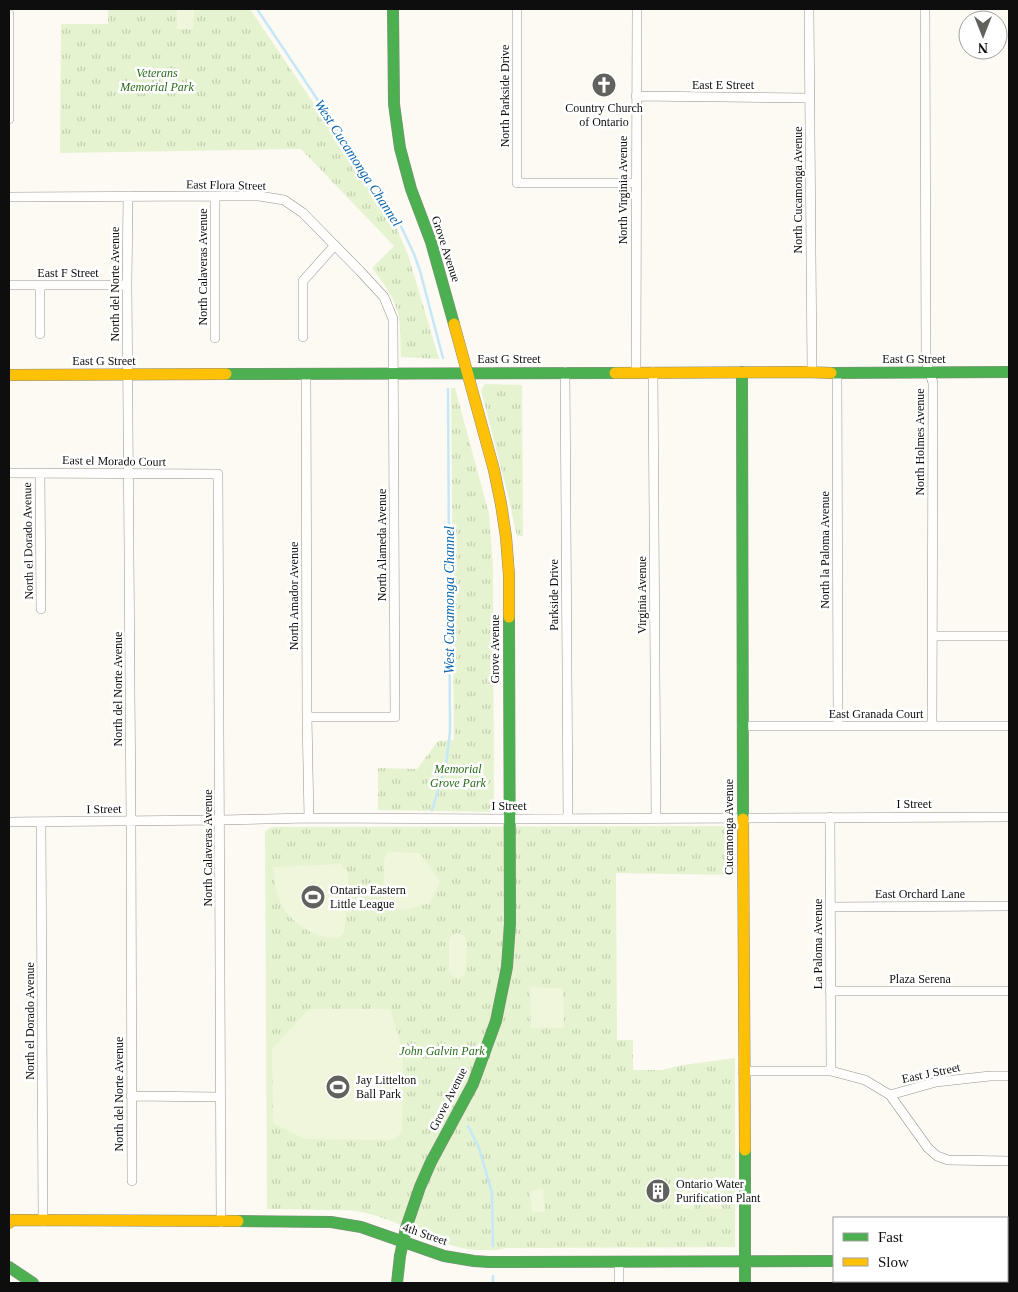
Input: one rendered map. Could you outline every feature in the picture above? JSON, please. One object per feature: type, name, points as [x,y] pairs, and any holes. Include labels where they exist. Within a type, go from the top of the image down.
[{"type":"main road","name":"Grove Avenue","points":[[393,9],[394,104],[400,148],[411,189],[431,242],[494,470],[502,504],[509,575],[510,923],[507,967],[496,1022],[473,1084],[431,1162],[420,1187],[406,1228],[397,1283]]},
{"type":"main road","name":"East G Street","points":[[9,375],[394,374],[467,372],[1009,372]]},
{"type":"main road","name":"Cucamonga Avenue","points":[[742,372],[744,1283]]},
{"type":"main road","name":"4th Street","points":[[9,1221],[340,1223],[361,1227],[444,1256],[494,1262],[833,1260]]},
{"type":"main road","points":[[9,1260],[31,1281]]},
{"type":"main road","points":[[9,1267],[31,1281]]},
{"type":"street","name":"North Parkside Drive","points":[[517,9],[517,183],[636,183]]},
{"type":"street","name":"North Virginia Avenue","points":[[636,372],[637,9]]},
{"type":"street","name":"North Cucamonga Avenue","points":[[809,9],[812,372]]},
{"type":"street","name":"North Holmes Avenue","points":[[925,9],[926,361],[933,383],[932,726]]},
{"type":"street","points":[[9,14],[9,119]]},
{"type":"street","name":"East E Street","points":[[636,96],[809,98]]},
{"type":"street","name":"North del Norte Avenue","points":[[128,196],[132,1181]]},
{"type":"street","name":"North Calaveras Avenue","points":[[215,196],[215,338]]},
{"type":"street","name":"East Flora Street","points":[[9,197],[259,196],[284,200],[303,213],[336,245],[384,297],[393,319],[394,374]]},
{"type":"street","points":[[303,337],[303,281],[336,245]]},
{"type":"street","name":"East F Street","points":[[9,285],[127,285]]},
{"type":"street","points":[[40,285],[40,334]]},
{"type":"street","name":"Parkside Drive","points":[[565,372],[568,819]]},
{"type":"street","name":"Virginia Avenue","points":[[652,372],[656,818]]},
{"type":"street","name":"North la Paloma Avenue","points":[[837,373],[838,726]]},
{"type":"street","name":"North Amador Avenue","points":[[306,374],[309,818]]},
{"type":"street","name":"North Alameda Avenue","points":[[307,717],[396,717],[394,374]]},
{"type":"street","name":"East el Morado Court","points":[[9,473],[218,474]]},
{"type":"street","name":"North el Dorado Avenue","points":[[40,473],[41,609]]},
{"type":"street","name":"North Calaveras Avenue","points":[[218,474],[221,1222]]},
{"type":"street","points":[[932,636],[1009,636]]},
{"type":"street","name":"East Granada Court","points":[[742,726],[1009,726]]},
{"type":"street","name":"I Street","points":[[9,822],[309,818],[568,819],[1009,816]]},
{"type":"street","name":"La Paloma Avenue","points":[[830,817],[831,1071]]},
{"type":"street","name":"North el Dorado Avenue","points":[[42,822],[43,1220]]},
{"type":"street","name":"East Orchard Lane","points":[[830,906],[1009,906]]},
{"type":"street","name":"Plaza Serena","points":[[830,991],[1009,991]]},
{"type":"street","name":"East J Street","points":[[743,1071],[831,1071],[865,1080],[890,1095],[936,1082],[990,1076],[1009,1076]]},
{"type":"street","points":[[890,1095],[928,1148],[937,1156],[948,1160],[1009,1161]]},
{"type":"street","points":[[132,1096],[220,1097]]},
{"type":"street","points":[[619,1262],[619,1283]]},
{"type":"green space","name":"Veterans Memorial Park","points":[[108,9],[250,9],[394,222],[408,255],[439,359],[401,357],[400,323],[396,306],[372,268],[394,246],[301,149],[60,153],[61,24],[108,24]]},
{"type":"green space","points":[[177,9],[194,9],[193,29],[177,29]]},
{"type":"green space","points":[[485,384],[522,385],[523,536],[517,536],[481,390]]},
{"type":"green space","name":"Memorial Grove Park","points":[[451,388],[455,388],[489,514],[493,567],[494,812],[378,810],[378,768],[417,769],[438,741],[454,740]]},
{"type":"green space","name":"John Galvin Park","points":[[730,826],[734,830],[734,875],[616,873],[617,1040],[633,1040],[633,1070],[662,1070],[683,1065],[735,1058],[735,1247],[504,1248],[481,1250],[451,1245],[395,1222],[360,1212],[267,1209],[265,831],[272,827]]},
{"type":"green space","points":[[388,852],[420,853],[440,882],[430,903],[405,910],[384,907],[384,859]]},
{"type":"green space","name":"Ontario Eastern Little League","points":[[341,864],[348,873],[348,893],[344,933],[338,939],[312,933],[291,918],[278,898],[273,867]]},
{"type":"green space","points":[[457,933],[462,935],[467,942],[464,976],[458,978],[453,977],[449,971],[449,940],[451,936]]},
{"type":"green space","points":[[530,987],[563,988],[564,1028],[531,1028]]},
{"type":"green space","name":"Jay Littelton Ball Park","points":[[309,1009],[390,1009],[403,1051],[402,1132],[393,1140],[304,1139],[273,1123],[272,1049]]},
{"type":"green space","points":[[682,1182],[694,1182],[694,1209],[682,1209]]},
{"type":"green space","points":[[710,1182],[722,1182],[722,1209],[710,1209]]},
{"type":"green space","points":[[543,1189],[545,1212],[532,1213],[530,1191]]},
{"type":"waterway","name":"West Cucamonga Channel","points":[[257,9],[398,220],[420,271],[443,358]]},
{"type":"waterway","name":"West Cucamonga Channel","points":[[432,810],[446,765],[450,731],[448,389]]},
{"type":"waterway","name":"West Cucamonga Channel","points":[[468,1126],[479,1148],[492,1193],[493,1246]]},
{"type":"waterway","name":"West Cucamonga Channel","points":[[493,1276],[493,1283]]},
{"type":"traffic: fast","points":[[393,9],[394,104],[400,148],[411,189],[431,242],[454,324]]},
{"type":"traffic: fast","points":[[742,372],[743,819]]},
{"type":"traffic: fast","points":[[831,373],[1009,372]]},
{"type":"traffic: fast","points":[[226,374],[615,373]]},
{"type":"traffic: fast","points":[[397,1283],[406,1228],[420,1187],[431,1162],[473,1084],[496,1021],[507,967],[510,923],[509,617]]},
{"type":"traffic: fast","points":[[745,1150],[745,1283]]},
{"type":"traffic: fast","points":[[238,1221],[331,1222],[361,1227],[444,1256],[474,1261],[833,1261]]},
{"type":"traffic: fast","points":[[9,1267],[33,1283]]},
{"type":"traffic: slow","points":[[454,324],[494,470],[501,504],[509,575],[509,617]]},
{"type":"traffic: slow","points":[[615,373],[831,373]]},
{"type":"traffic: slow","points":[[9,375],[226,374]]},
{"type":"traffic: slow","points":[[743,819],[745,1150]]},
{"type":"traffic: slow","points":[[9,1220],[238,1221]]},
{"type":"place","name":"Country Church of Ontario","points":[[604,85]]},
{"type":"place","name":"Ontario Eastern Little League","points":[[313,897]]},
{"type":"place","name":"Jay Littelton Ball Park","points":[[338,1087]]},
{"type":"place","name":"Ontario Water Purification Plant","points":[[658,1191]]}]
